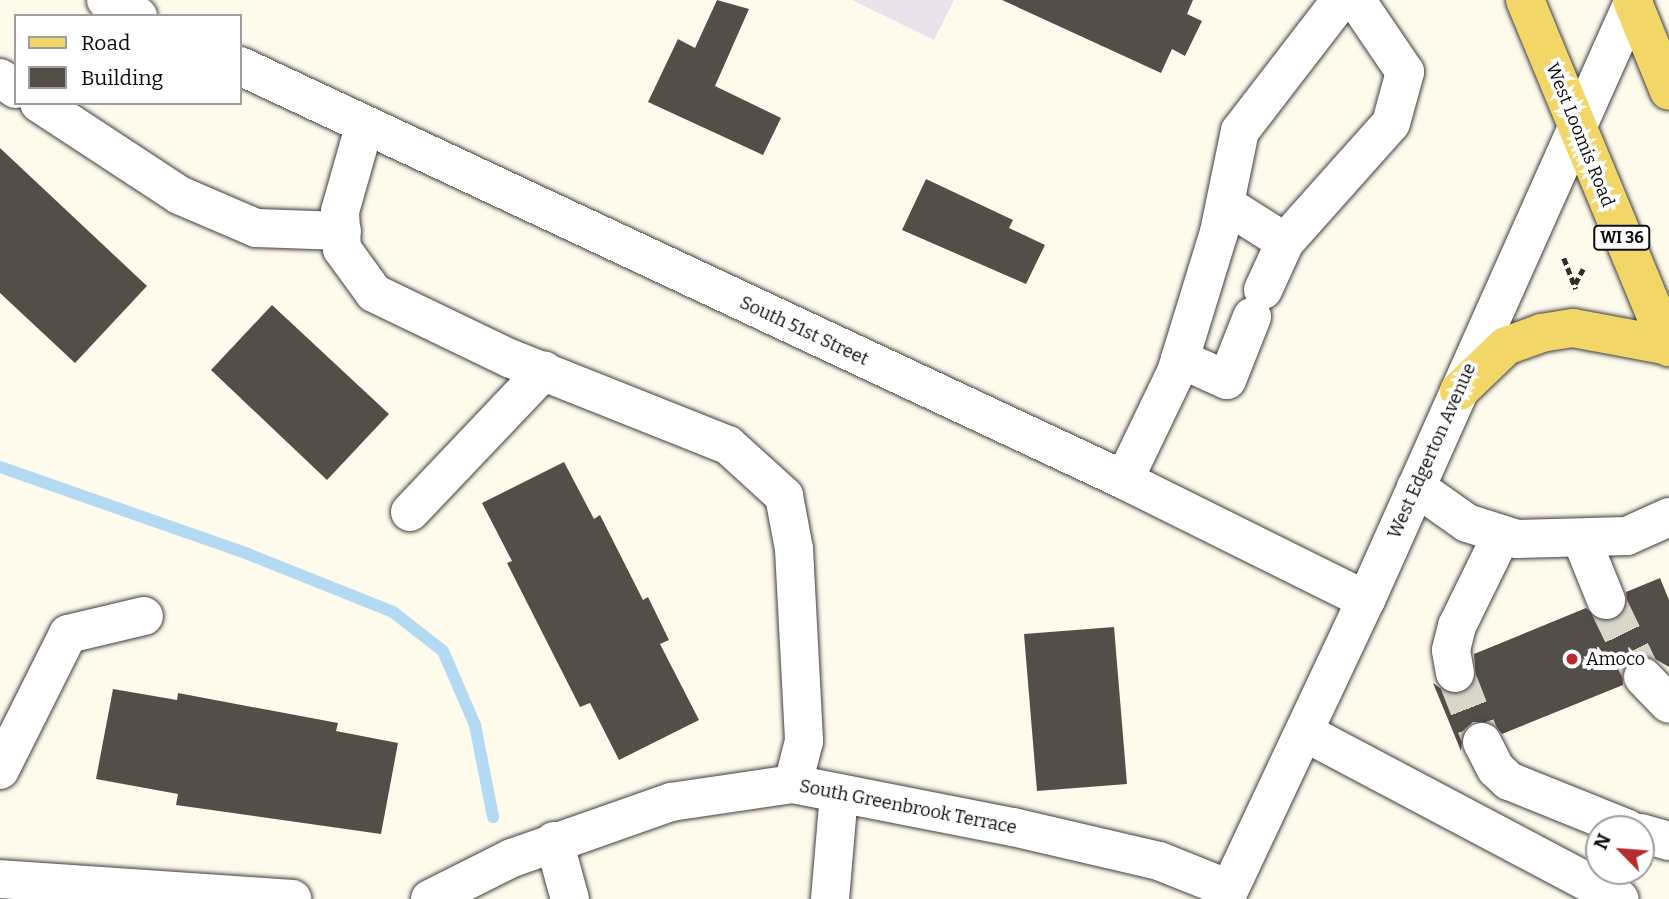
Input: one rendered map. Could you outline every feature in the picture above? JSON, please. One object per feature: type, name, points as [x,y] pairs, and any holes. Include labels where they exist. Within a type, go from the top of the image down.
[{"type":"main road","name":"West Loomis Road","points":[[1525,0],[1576,130],[1669,347]]},
{"type":"main road","points":[[1633,1],[1669,91]]},
{"type":"main road","points":[[1459,391],[1506,346],[1541,333],[1573,328],[1669,347]]},
{"type":"street","points":[[106,0],[134,14]]},
{"type":"street","points":[[1124,480],[1180,359],[1225,204],[1240,131],[1341,0]]},
{"type":"street","points":[[1180,359],[1227,380],[1285,242],[1391,123],[1405,72],[1356,0]]},
{"type":"street","name":"West Edgerton Avenue","points":[[1227,894],[1366,600],[1633,1]]},
{"type":"street","name":"South 51st Street","points":[[242,67],[364,127],[1124,480],[1366,600]]},
{"type":"street","points":[[42,105],[179,195],[245,223],[257,228],[342,231]]},
{"type":"street","points":[[364,127],[340,211],[342,249],[374,293],[544,371],[728,445],[784,496],[794,549],[804,741],[793,784]]},
{"type":"street","points":[[1225,204],[1285,242]]},
{"type":"street","points":[[410,512],[544,371]]},
{"type":"street","points":[[1416,487],[1467,523],[1517,539],[1627,536],[1669,517]]},
{"type":"street","points":[[1455,673],[1451,650],[1457,626],[1502,534]]},
{"type":"street","points":[[1581,538],[1606,600]]},
{"type":"street","points":[[0,770],[68,634],[144,615]]},
{"type":"street","points":[[1304,732],[1619,899]]},
{"type":"street","points":[[1482,742],[1496,769],[1509,781],[1593,815]]},
{"type":"street","name":"South Greenbrook Terrace","points":[[430,899],[554,841],[671,802],[793,784],[1159,861],[1227,894]]},
{"type":"street","points":[[830,899],[839,793]]},
{"type":"street","points":[[554,841],[570,899]]},
{"type":"street","points":[[0,879],[292,899]]},
{"type":"path","points":[[1563,254],[1574,285],[1583,269]]},
{"type":"shaded area","points":[[852,0],[954,0],[934,40]]},
{"type":"building","points":[[717,0],[749,9],[715,86],[781,118],[763,155],[648,102],[678,39],[695,48]]},
{"type":"building","points":[[1002,0],[1193,0],[1187,14],[1202,21],[1185,56],[1172,49],[1161,73]]},
{"type":"building","points":[[0,148],[147,286],[75,363],[0,293]]},
{"type":"building","points":[[926,179],[1013,220],[1009,228],[1045,245],[1026,284],[902,230]]},
{"type":"building","points":[[272,305],[389,414],[327,480],[211,370]]},
{"type":"building","points":[[564,462],[594,519],[600,515],[643,600],[648,597],[669,640],[660,644],[699,720],[619,760],[590,703],[580,707],[507,563],[512,561],[482,503]]},
{"type":"building","name":"Amoco","points":[[1660,578],[1669,600],[1669,667],[1650,656],[1637,656],[1622,670],[1623,685],[1502,734],[1493,723],[1473,722],[1463,731],[1461,751],[1433,683],[1447,693],[1459,694],[1476,680],[1474,654],[1586,608],[1602,621],[1615,620],[1627,604],[1626,592]]},
{"type":"building","points":[[1114,627],[1127,784],[1037,791],[1024,634]]},
{"type":"building","points":[[113,689],[177,700],[178,693],[338,723],[336,731],[398,743],[381,834],[176,805],[178,794],[96,779]]},
{"type":"waterway","points":[[0,467],[248,554],[393,612],[443,651],[475,725],[493,817]]},
{"type":"tunnel","points":[[1606,600],[1643,677]]},
{"type":"tunnel","points":[[1455,673],[1482,742]]},
{"type":"place","name":"Amoco","points":[[1572,659]]}]
